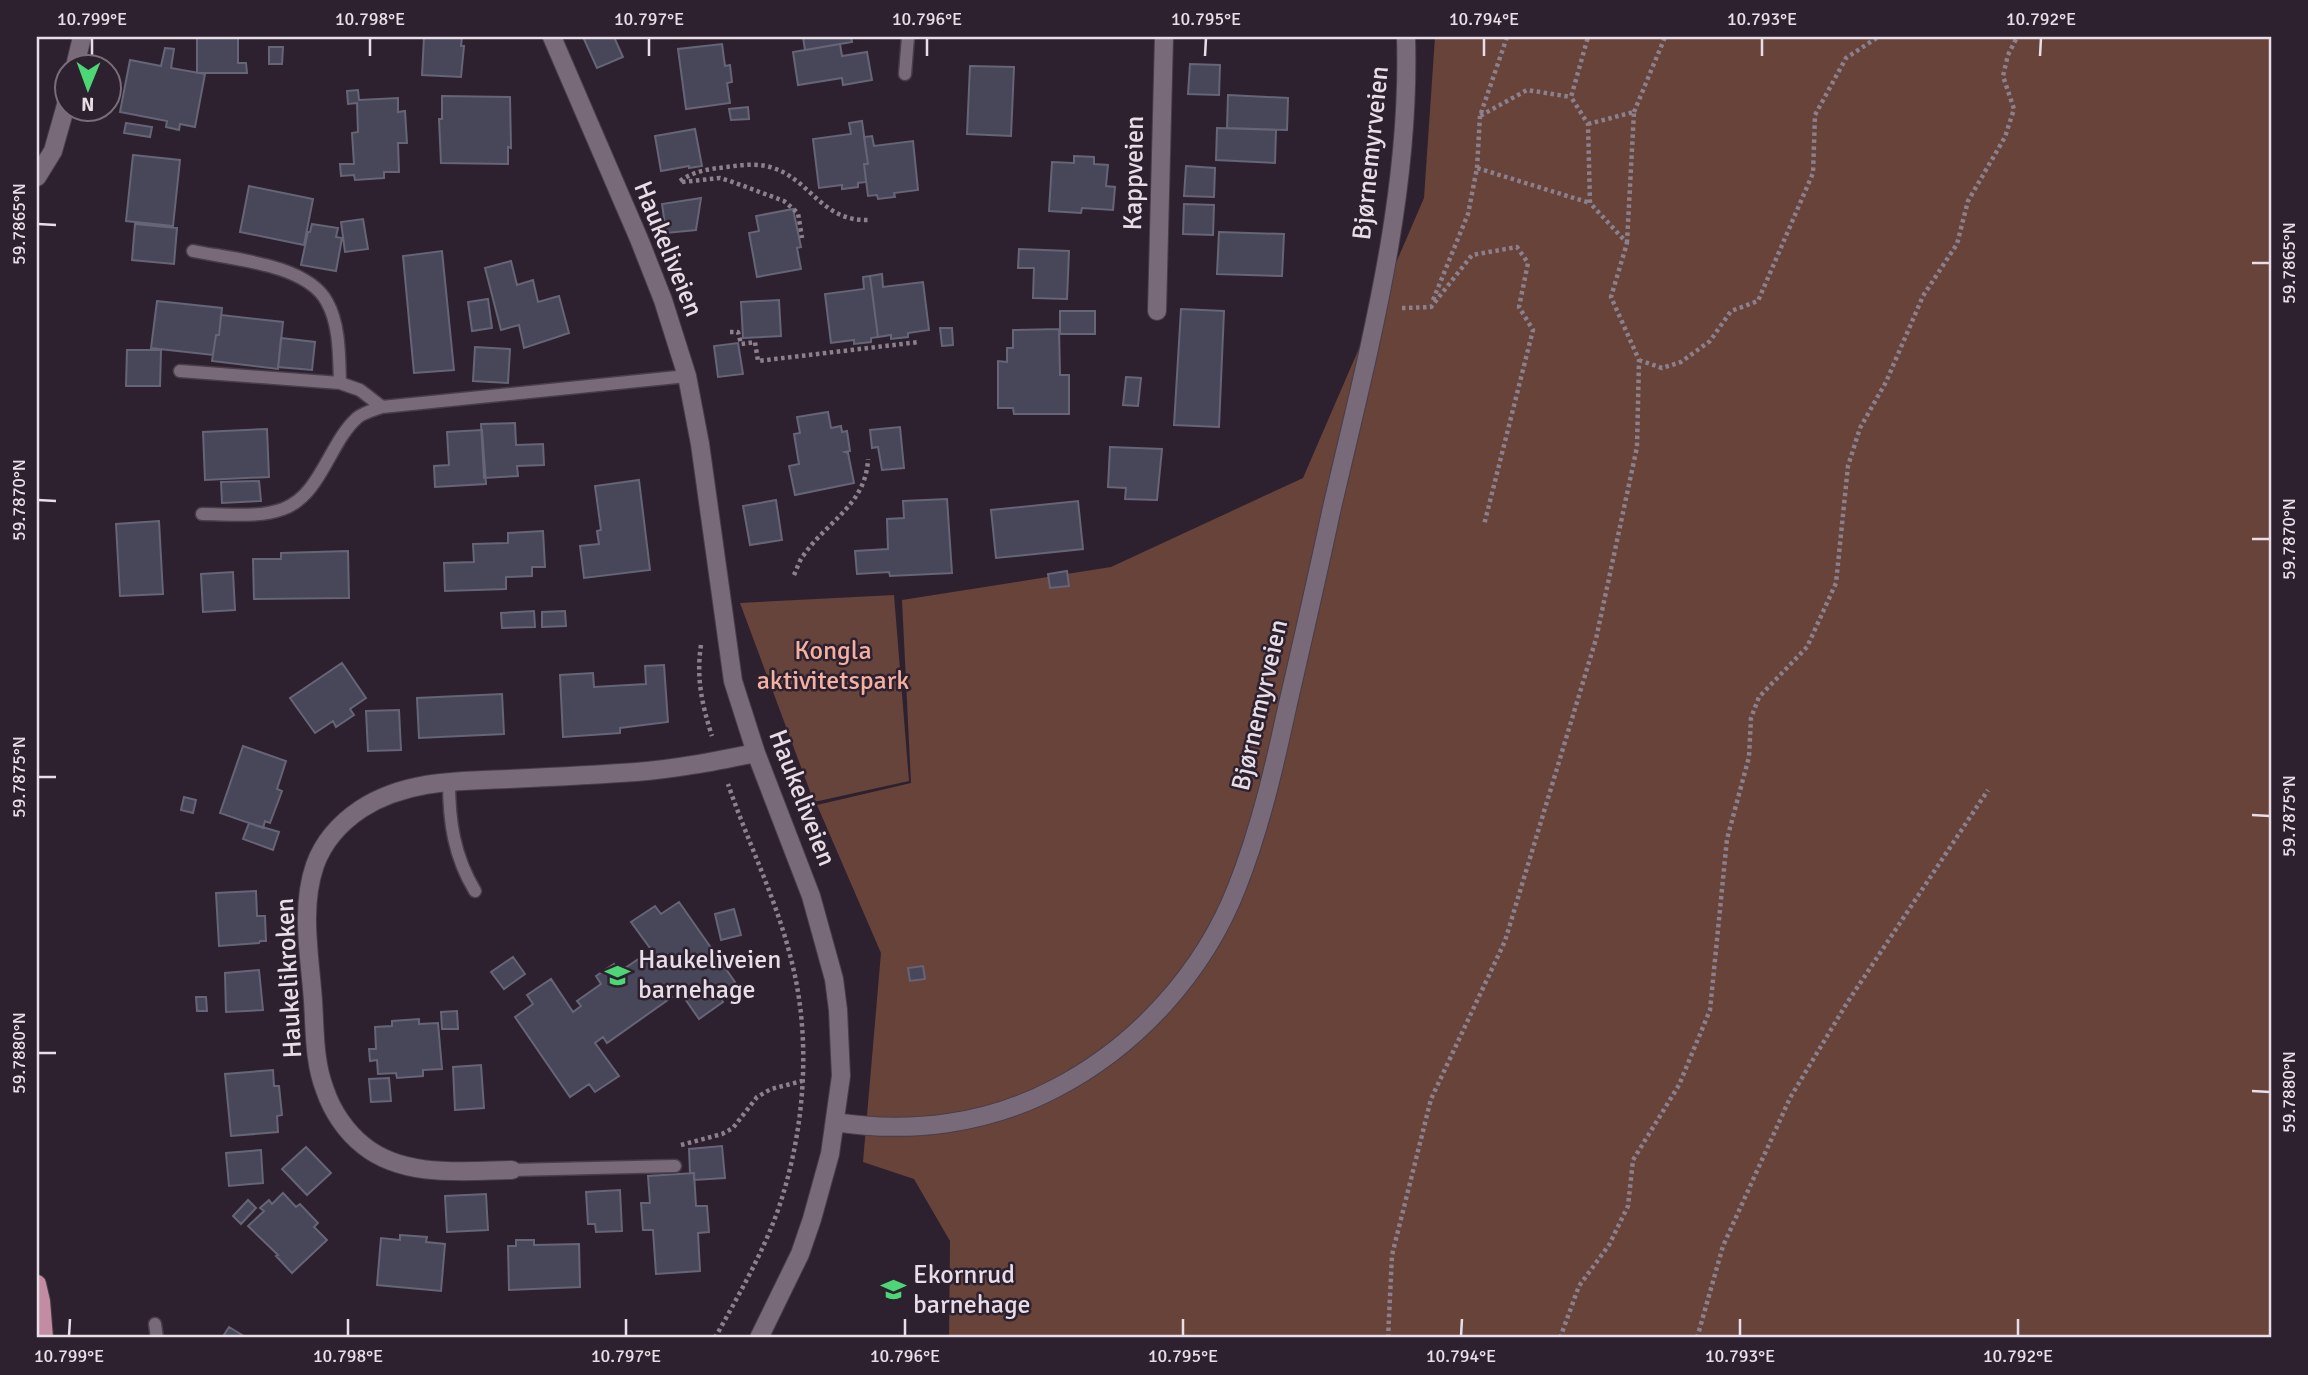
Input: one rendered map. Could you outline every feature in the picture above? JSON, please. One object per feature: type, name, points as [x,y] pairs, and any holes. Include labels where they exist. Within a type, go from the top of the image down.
[{"type":"main road","points":[[39,1293],[44,1338]]},
{"type":"main road","points":[[39,1293],[59,1338]]},
{"type":"street","name":"Haukeliveien","points":[[552,37],[639,239],[663,300],[687,376],[700,443],[733,681],[756,753],[811,895],[834,979],[841,1076],[822,1186],[800,1254],[759,1338]]},
{"type":"street","name":"Kappveien","points":[[1157,311],[1164,37]]},
{"type":"street","name":"Bjørnemyrveien","points":[[835,1122],[893,1128],[922,1127],[988,1115],[1042,1096],[1096,1066],[1141,1028],[1163,1006],[1206,948],[1236,889],[1264,803],[1377,309],[1400,176],[1406,104],[1406,37]]},
{"type":"street","points":[[37,177],[53,151],[61,122]]},
{"type":"street","name":"Haukelikroken","points":[[512,1170],[421,1169],[400,1165],[362,1145],[339,1120],[325,1090],[318,1061],[307,911],[311,881],[321,850],[335,830],[375,801],[407,788],[449,782],[681,768],[756,753]]},
{"type":"lane","points":[[905,74],[908,37]]},
{"type":"lane","points":[[192,251],[270,267],[295,275],[313,286],[323,296],[332,314],[340,383]]},
{"type":"lane","points":[[180,372],[340,383],[360,390],[382,407]]},
{"type":"lane","points":[[202,514],[270,512],[294,503],[307,491],[343,433],[359,415],[382,407],[687,376]]},
{"type":"lane","points":[[449,782],[449,809],[454,843],[465,875],[475,891]]},
{"type":"lane","points":[[512,1170],[674,1167]]},
{"type":"lane","points":[[155,1324],[157,1338]]},
{"type":"path","points":[[1430,307],[1468,214],[1477,168],[1480,116],[1507,37]]},
{"type":"path","points":[[1588,37],[1571,97],[1588,124],[1590,203]]},
{"type":"path","points":[[1388,1338],[1392,1255],[1431,1098],[1505,941],[1596,639],[1637,447],[1639,360],[1611,296],[1627,243],[1634,112],[1665,37]]},
{"type":"path","points":[[1639,360],[1662,368],[1682,362],[1710,341],[1731,311],[1758,301],[1813,173],[1815,115],[1846,58],[1878,37]]},
{"type":"path","points":[[1560,1338],[1579,1286],[1609,1245],[1628,1206],[1633,1160],[1679,1085],[1710,1010],[1727,839],[1749,757],[1751,718],[1759,697],[1807,647],[1836,583],[1848,466],[1860,428],[1886,383],[1923,296],[1957,244],[1968,201],[2005,137],[2014,109],[2003,76],[2007,55],[2017,37]]},
{"type":"path","points":[[1480,116],[1527,90],[1571,97]]},
{"type":"path","points":[[1588,124],[1634,112]]},
{"type":"path","points":[[802,238],[798,213],[784,201],[720,178],[680,181],[692,173],[712,169],[751,164],[771,167],[791,177],[840,217],[869,220]]},
{"type":"path","points":[[1477,168],[1590,203],[1627,243]]},
{"type":"path","points":[[1377,309],[1430,307],[1472,255],[1517,247],[1528,263],[1519,307],[1533,330],[1484,525]]},
{"type":"path","points":[[730,332],[738,331],[741,344],[755,342],[758,361],[919,342]]},
{"type":"path","points":[[794,576],[802,556],[849,506],[863,486],[868,459]]},
{"type":"path","points":[[715,1338],[778,1211],[796,1140],[802,1081],[801,1014],[792,959],[774,904],[737,811],[700,696],[698,678],[702,635],[723,604]]},
{"type":"path","points":[[1696,1338],[1723,1245],[1790,1098],[1847,1003],[1988,790]]},
{"type":"path","points":[[674,1147],[722,1134],[733,1128],[757,1097],[771,1089],[802,1081]]},
{"type":"green space","name":"Kongla aktivitetspark","points":[[894,595],[909,781],[814,802],[740,603]]},
{"type":"shaded area","points":[[1435,37],[2271,37],[2271,1338],[949,1338],[950,1241],[914,1179],[863,1162],[881,953],[817,805],[911,783],[902,600],[1111,567],[1303,478],[1424,198]]},
{"type":"building","points":[[197,37],[238,37],[238,63],[246,63],[247,73],[197,73]]},
{"type":"building","points":[[424,37],[462,37],[461,46],[464,46],[461,77],[422,75]]},
{"type":"building","points":[[583,37],[614,37],[623,57],[597,68]]},
{"type":"building","points":[[803,37],[851,37],[852,42],[805,50]]},
{"type":"building","points":[[722,44],[725,66],[730,65],[732,82],[727,83],[730,103],[686,109],[678,49]]},
{"type":"building","points":[[840,44],[842,56],[867,52],[872,80],[843,85],[842,78],[798,85],[793,52]]},
{"type":"building","points":[[269,47],[283,47],[282,64],[269,64]]},
{"type":"building","points":[[165,48],[174,49],[171,68],[205,74],[195,127],[180,124],[179,130],[166,127],[167,121],[122,112],[130,60],[161,66]]},
{"type":"building","points":[[1190,64],[1220,65],[1219,95],[1188,94]]},
{"type":"building","points":[[970,66],[1014,67],[1011,136],[967,134]]},
{"type":"building","points":[[358,90],[359,100],[398,98],[398,112],[405,111],[407,143],[398,143],[399,172],[384,172],[384,178],[355,180],[354,175],[341,176],[340,164],[354,164],[352,133],[358,132],[357,103],[348,104],[347,91]]},
{"type":"building","points":[[1228,95],[1288,98],[1287,130],[1227,128]]},
{"type":"building","points":[[442,96],[510,97],[511,148],[508,147],[508,164],[441,163],[439,119],[442,119]]},
{"type":"building","points":[[748,107],[749,119],[731,120],[729,109]]},
{"type":"building","points":[[862,121],[868,164],[864,164],[866,182],[858,183],[858,187],[842,189],[842,185],[819,188],[813,139],[851,134],[849,123]]},
{"type":"building","points":[[126,123],[152,127],[150,137],[124,133]]},
{"type":"building","points":[[1217,128],[1276,130],[1275,163],[1216,160]]},
{"type":"building","points":[[695,129],[702,166],[661,171],[655,136]]},
{"type":"building","points":[[872,136],[874,146],[913,141],[918,190],[894,193],[895,197],[878,199],[877,195],[868,196],[864,164],[868,164],[864,137]]},
{"type":"building","points":[[133,155],[180,160],[173,226],[126,221]]},
{"type":"building","points":[[1074,156],[1094,157],[1094,164],[1108,165],[1106,186],[1115,187],[1113,210],[1082,208],[1081,213],[1049,211],[1052,162],[1074,163]]},
{"type":"building","points":[[1186,166],[1215,168],[1214,197],[1184,196]]},
{"type":"building","points":[[249,186],[313,199],[304,245],[240,232]]},
{"type":"building","points":[[701,198],[696,230],[666,233],[662,204]]},
{"type":"building","points":[[1184,204],[1214,205],[1213,235],[1183,234]]},
{"type":"building","points":[[793,209],[801,247],[797,248],[801,269],[757,277],[749,233],[759,231],[756,216]]},
{"type":"building","points":[[363,219],[368,249],[345,252],[341,222]]},
{"type":"building","points":[[135,224],[177,228],[174,264],[132,260]]},
{"type":"building","points":[[312,224],[338,228],[336,237],[342,238],[336,271],[301,265]]},
{"type":"building","points":[[1219,232],[1284,234],[1282,276],[1217,274]]},
{"type":"building","points":[[1019,249],[1069,251],[1067,299],[1033,298],[1034,268],[1018,268]]},
{"type":"building","points":[[442,251],[454,370],[414,373],[403,256]]},
{"type":"building","points":[[511,261],[517,285],[533,280],[538,302],[559,296],[569,333],[524,348],[519,325],[501,330],[485,268]]},
{"type":"building","points":[[882,274],[883,287],[923,282],[929,330],[908,333],[908,337],[878,337],[870,276]]},
{"type":"building","points":[[870,276],[878,337],[871,338],[871,342],[854,344],[854,340],[831,343],[825,294],[864,289],[863,277]]},
{"type":"building","points":[[488,299],[492,328],[472,331],[468,302]]},
{"type":"building","points":[[779,300],[781,336],[743,338],[741,302]]},
{"type":"building","points":[[157,301],[222,308],[219,335],[216,335],[213,355],[151,348]]},
{"type":"building","points":[[1181,309],[1224,311],[1219,427],[1174,425]]},
{"type":"building","points":[[1060,311],[1095,311],[1095,334],[1060,334]]},
{"type":"building","points":[[221,315],[283,322],[278,369],[212,361]]},
{"type":"building","points":[[940,328],[952,328],[953,345],[942,346]]},
{"type":"building","points":[[1059,329],[1060,375],[1069,375],[1069,414],[1014,414],[1013,408],[998,408],[998,361],[1007,362],[1007,348],[1013,348],[1013,330]]},
{"type":"building","points":[[281,338],[315,342],[312,370],[278,367]]},
{"type":"building","points":[[738,343],[743,374],[718,377],[714,346]]},
{"type":"building","points":[[475,347],[510,349],[508,383],[473,381]]},
{"type":"building","points":[[127,350],[161,350],[160,386],[126,386]]},
{"type":"building","points":[[1126,377],[1141,378],[1138,406],[1123,405]]},
{"type":"building","points":[[828,412],[831,428],[841,426],[842,432],[847,431],[850,451],[845,452],[848,453],[854,483],[795,495],[789,466],[799,464],[794,434],[800,433],[797,417]]},
{"type":"building","points":[[515,423],[516,445],[543,444],[544,465],[517,466],[518,476],[484,478],[481,424]]},
{"type":"building","points":[[900,427],[904,468],[882,470],[878,447],[872,448],[870,430]]},
{"type":"building","points":[[267,429],[269,477],[205,480],[203,432]]},
{"type":"building","points":[[482,430],[486,484],[435,487],[434,466],[449,465],[447,432]]},
{"type":"building","points":[[1110,447],[1162,449],[1157,500],[1125,499],[1126,488],[1108,487]]},
{"type":"building","points":[[639,480],[650,570],[584,578],[580,546],[599,544],[597,531],[601,530],[595,486]]},
{"type":"building","points":[[259,481],[261,501],[222,503],[221,482]]},
{"type":"building","points":[[947,499],[952,573],[890,576],[889,572],[857,574],[855,551],[888,549],[887,519],[904,518],[903,501]]},
{"type":"building","points":[[776,500],[782,540],[750,545],[743,506]]},
{"type":"building","points":[[1078,501],[1083,549],[996,558],[991,510]]},
{"type":"building","points":[[159,521],[163,594],[120,596],[116,524]]},
{"type":"building","points":[[543,531],[545,567],[532,567],[532,576],[506,577],[506,589],[445,591],[444,563],[474,562],[473,544],[508,543],[508,533]]},
{"type":"building","points":[[348,551],[349,598],[254,599],[253,559],[281,559],[281,553]]},
{"type":"building","points":[[1067,571],[1069,586],[1050,588],[1048,574]]},
{"type":"building","points":[[233,572],[235,610],[203,612],[201,574]]},
{"type":"building","points":[[534,611],[535,627],[502,628],[501,613]]},
{"type":"building","points":[[565,611],[566,626],[542,627],[542,612]]},
{"type":"building","points":[[342,663],[366,698],[350,709],[354,715],[336,727],[333,721],[315,733],[290,698]]},
{"type":"building","points":[[664,665],[668,722],[620,728],[620,733],[563,737],[560,675],[593,673],[594,687],[646,684],[645,666]]},
{"type":"building","points":[[502,694],[504,734],[419,738],[417,698]]},
{"type":"building","points":[[399,710],[401,750],[368,751],[366,711]]},
{"type":"building","points":[[243,746],[286,761],[277,789],[282,791],[270,823],[265,821],[263,828],[220,813]]},
{"type":"building","points":[[184,797],[196,800],[193,813],[181,810]]},
{"type":"building","points":[[249,823],[279,832],[273,850],[243,839]]},
{"type":"building","points":[[256,891],[257,916],[265,916],[266,941],[219,946],[216,893]]},
{"type":"building","points":[[679,902],[735,982],[718,994],[723,1002],[699,1019],[676,986],[668,992],[672,997],[607,1043],[603,1037],[595,1043],[619,1076],[595,1092],[589,1084],[570,1097],[515,1017],[533,1004],[527,995],[551,979],[573,1012],[581,1006],[577,1001],[601,984],[596,976],[614,964],[619,972],[643,956],[646,961],[655,955],[631,922],[655,906],[661,914]]},
{"type":"building","points":[[734,909],[741,935],[721,940],[715,914]]},
{"type":"building","points":[[513,957],[525,974],[504,989],[491,972]]},
{"type":"building","points":[[923,966],[925,979],[910,981],[908,968]]},
{"type":"building","points":[[259,970],[263,1010],[226,1012],[225,973]]},
{"type":"building","points":[[196,997],[206,997],[207,1011],[197,1011]]},
{"type":"building","points":[[457,1011],[458,1029],[442,1029],[441,1012]]},
{"type":"building","points":[[419,1019],[419,1024],[438,1023],[442,1069],[423,1070],[423,1076],[397,1078],[396,1073],[378,1074],[377,1060],[370,1061],[369,1049],[376,1049],[375,1027],[392,1026],[392,1021]]},
{"type":"building","points":[[481,1065],[484,1108],[455,1110],[453,1067]]},
{"type":"building","points":[[273,1070],[274,1086],[279,1086],[282,1115],[277,1116],[278,1132],[231,1136],[225,1074]]},
{"type":"building","points":[[389,1078],[391,1101],[371,1102],[369,1079]]},
{"type":"building","points":[[722,1146],[725,1178],[694,1180],[694,1173],[690,1173],[689,1149]]},
{"type":"building","points":[[306,1147],[331,1173],[307,1195],[282,1169]]},
{"type":"building","points":[[261,1150],[263,1183],[229,1186],[226,1153]]},
{"type":"building","points":[[694,1173],[696,1206],[707,1206],[709,1232],[698,1233],[700,1271],[656,1274],[653,1230],[643,1230],[641,1203],[650,1203],[648,1176]]},
{"type":"building","points":[[620,1190],[622,1231],[596,1232],[595,1224],[588,1224],[586,1192]]},
{"type":"building","points":[[283,1193],[296,1207],[300,1204],[318,1223],[314,1227],[327,1240],[292,1273],[248,1226],[264,1211],[260,1208],[269,1200],[272,1204]]},
{"type":"building","points":[[486,1194],[488,1230],[447,1232],[445,1196]]},
{"type":"building","points":[[248,1200],[256,1208],[241,1224],[233,1216]]},
{"type":"building","points":[[400,1235],[427,1237],[426,1242],[445,1244],[441,1291],[377,1285],[381,1238],[400,1240]]},
{"type":"building","points":[[516,1240],[534,1240],[534,1245],[579,1244],[580,1287],[509,1290],[508,1246],[516,1246]]},
{"type":"building","points":[[229,1327],[247,1338],[222,1338]]},
{"type":"place","name":"Haukeliveien barnehage","points":[[618,975]]},
{"type":"place","name":"Ekornrud barnehage","points":[[893,1290]]}]
